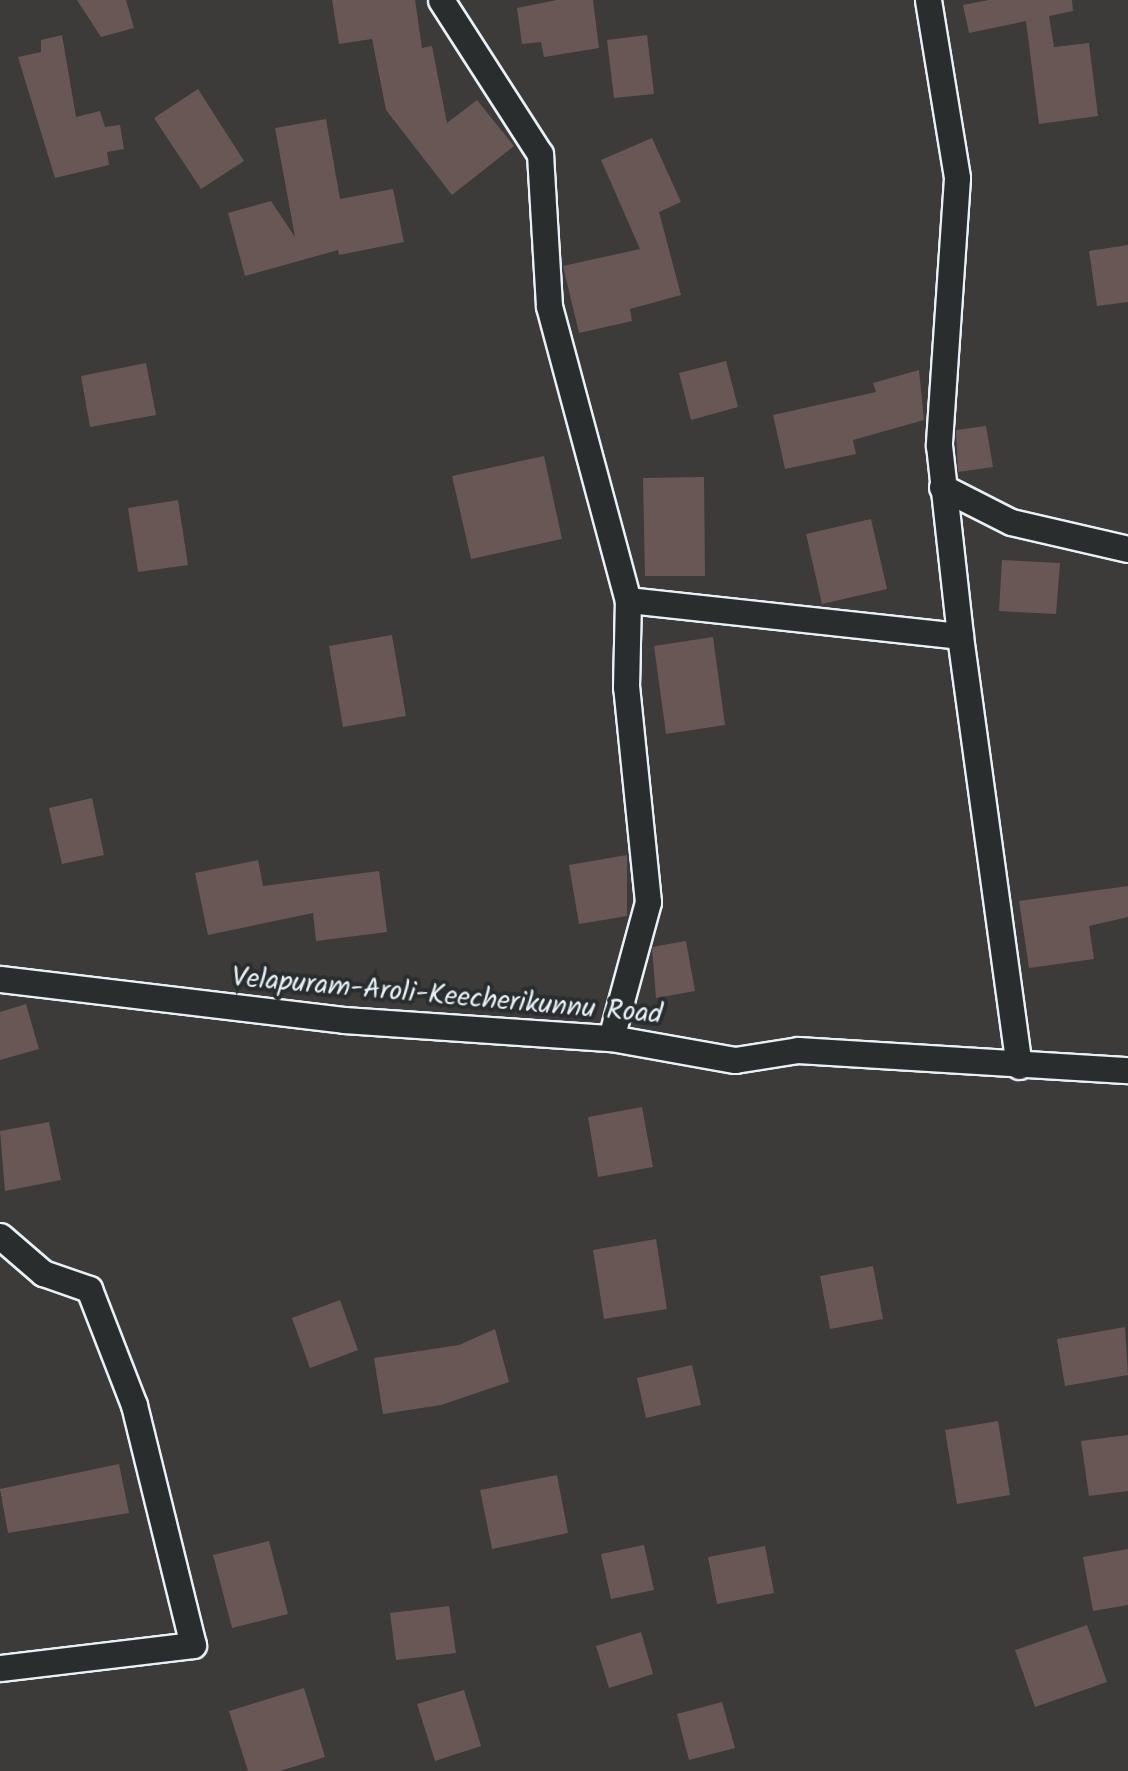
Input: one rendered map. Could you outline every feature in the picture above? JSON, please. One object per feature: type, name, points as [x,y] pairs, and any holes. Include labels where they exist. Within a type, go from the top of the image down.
[{"type":"street","points":[[441,0],[540,154],[549,306],[628,600],[626,687],[648,902],[611,1038]]},
{"type":"street","points":[[928,0],[957,178],[939,446],[942,487],[1019,1066]]},
{"type":"street","points":[[942,487],[1011,522],[1128,549]]},
{"type":"street","points":[[628,600],[960,636]]},
{"type":"street","name":"Velapuram-Aroli-Keecherikunnu Road","points":[[0,978],[344,1020],[611,1038],[735,1060],[798,1050],[1128,1070]]},
{"type":"street","points":[[0,1236],[43,1273],[89,1289],[134,1405],[193,1645],[0,1668]]},
{"type":"building","points":[[77,0],[126,0],[134,28],[101,37]]},
{"type":"building","points":[[332,0],[415,0],[422,48],[432,46],[447,123],[477,100],[514,146],[452,195],[386,110],[372,39],[339,44]]},
{"type":"building","points":[[557,0],[593,0],[599,48],[544,57],[541,42],[522,44],[517,8]]},
{"type":"building","points":[[989,0],[1072,0],[1073,11],[1049,16],[1054,47],[1089,43],[1098,116],[1039,124],[1026,21],[969,33],[963,5]]},
{"type":"building","points":[[62,35],[76,117],[100,111],[105,127],[120,125],[124,149],[107,152],[109,165],[55,178],[18,57],[41,52],[41,40]]},
{"type":"building","points":[[647,35],[654,94],[614,98],[607,40]]},
{"type":"building","points":[[198,89],[244,161],[201,189],[154,118]]},
{"type":"building","points":[[326,119],[340,199],[393,189],[404,242],[339,255],[338,250],[245,276],[228,213],[271,201],[295,237],[275,128]]},
{"type":"building","points":[[652,138],[681,202],[659,212],[681,295],[630,309],[632,321],[579,333],[563,266],[640,249],[601,160]]},
{"type":"building","points":[[1128,245],[1128,302],[1097,306],[1089,251]]},
{"type":"building","points":[[726,361],[738,407],[691,420],[679,373]]},
{"type":"building","points":[[146,363],[156,415],[90,427],[81,376]]},
{"type":"building","points":[[919,370],[924,420],[853,440],[856,454],[785,469],[773,415],[876,392],[873,383]]},
{"type":"building","points":[[986,426],[993,467],[958,472],[956,430]]},
{"type":"building","points":[[544,456],[562,539],[471,559],[452,476]]},
{"type":"building","points":[[704,477],[705,576],[645,576],[643,478]]},
{"type":"building","points":[[178,500],[188,565],[138,572],[128,508]]},
{"type":"building","points":[[871,519],[887,589],[822,604],[806,534]]},
{"type":"building","points":[[1002,560],[1060,563],[1056,614],[999,611]]},
{"type":"building","points":[[392,635],[406,716],[343,727],[329,646]]},
{"type":"building","points":[[713,637],[725,725],[666,734],[654,646]]},
{"type":"building","points":[[92,798],[104,855],[62,864],[49,808]]},
{"type":"building","points":[[627,855],[627,916],[579,924],[569,865]]},
{"type":"building","points":[[258,860],[263,886],[379,871],[387,932],[316,941],[313,913],[208,935],[195,873]]},
{"type":"building","points":[[1128,886],[1128,917],[1089,926],[1094,959],[1029,968],[1019,901]]},
{"type":"building","points":[[686,941],[695,991],[656,998],[652,947]]},
{"type":"building","points":[[26,1004],[39,1049],[0,1060],[0,1012]]},
{"type":"building","points":[[642,1107],[653,1167],[598,1177],[588,1117]]},
{"type":"building","points":[[49,1122],[61,1180],[5,1191],[0,1131]]},
{"type":"building","points":[[656,1239],[667,1309],[604,1319],[593,1250]]},
{"type":"building","points":[[873,1266],[883,1319],[830,1329],[820,1276]]},
{"type":"building","points":[[340,1300],[358,1350],[310,1368],[292,1318]]},
{"type":"building","points":[[1125,1327],[1128,1375],[1065,1386],[1057,1339]]},
{"type":"building","points":[[495,1329],[509,1382],[441,1405],[383,1414],[374,1358],[459,1345]]},
{"type":"building","points":[[692,1365],[701,1405],[646,1418],[637,1378]]},
{"type":"building","points":[[998,1421],[1010,1495],[957,1504],[945,1430]]},
{"type":"building","points":[[1128,1435],[1128,1491],[1089,1496],[1081,1441]]},
{"type":"building","points":[[119,1464],[129,1513],[8,1533],[0,1489]]},
{"type":"building","points":[[557,1475],[568,1533],[492,1549],[480,1490]]},
{"type":"building","points":[[269,1541],[288,1614],[232,1628],[213,1555]]},
{"type":"building","points":[[644,1545],[654,1590],[611,1599],[601,1554]]},
{"type":"building","points":[[765,1546],[774,1593],[717,1604],[708,1557]]},
{"type":"building","points":[[1128,1549],[1128,1605],[1093,1611],[1083,1557]]},
{"type":"building","points":[[449,1606],[456,1653],[396,1660],[390,1613]]},
{"type":"building","points":[[1087,1625],[1107,1682],[1035,1707],[1015,1650]]},
{"type":"building","points":[[641,1632],[653,1674],[609,1688],[596,1646]]},
{"type":"building","points":[[304,1688],[325,1757],[280,1771],[248,1771],[229,1711]]},
{"type":"building","points":[[464,1690],[481,1746],[435,1761],[417,1704]]},
{"type":"building","points":[[722,1702],[735,1748],[689,1760],[677,1714]]}]
